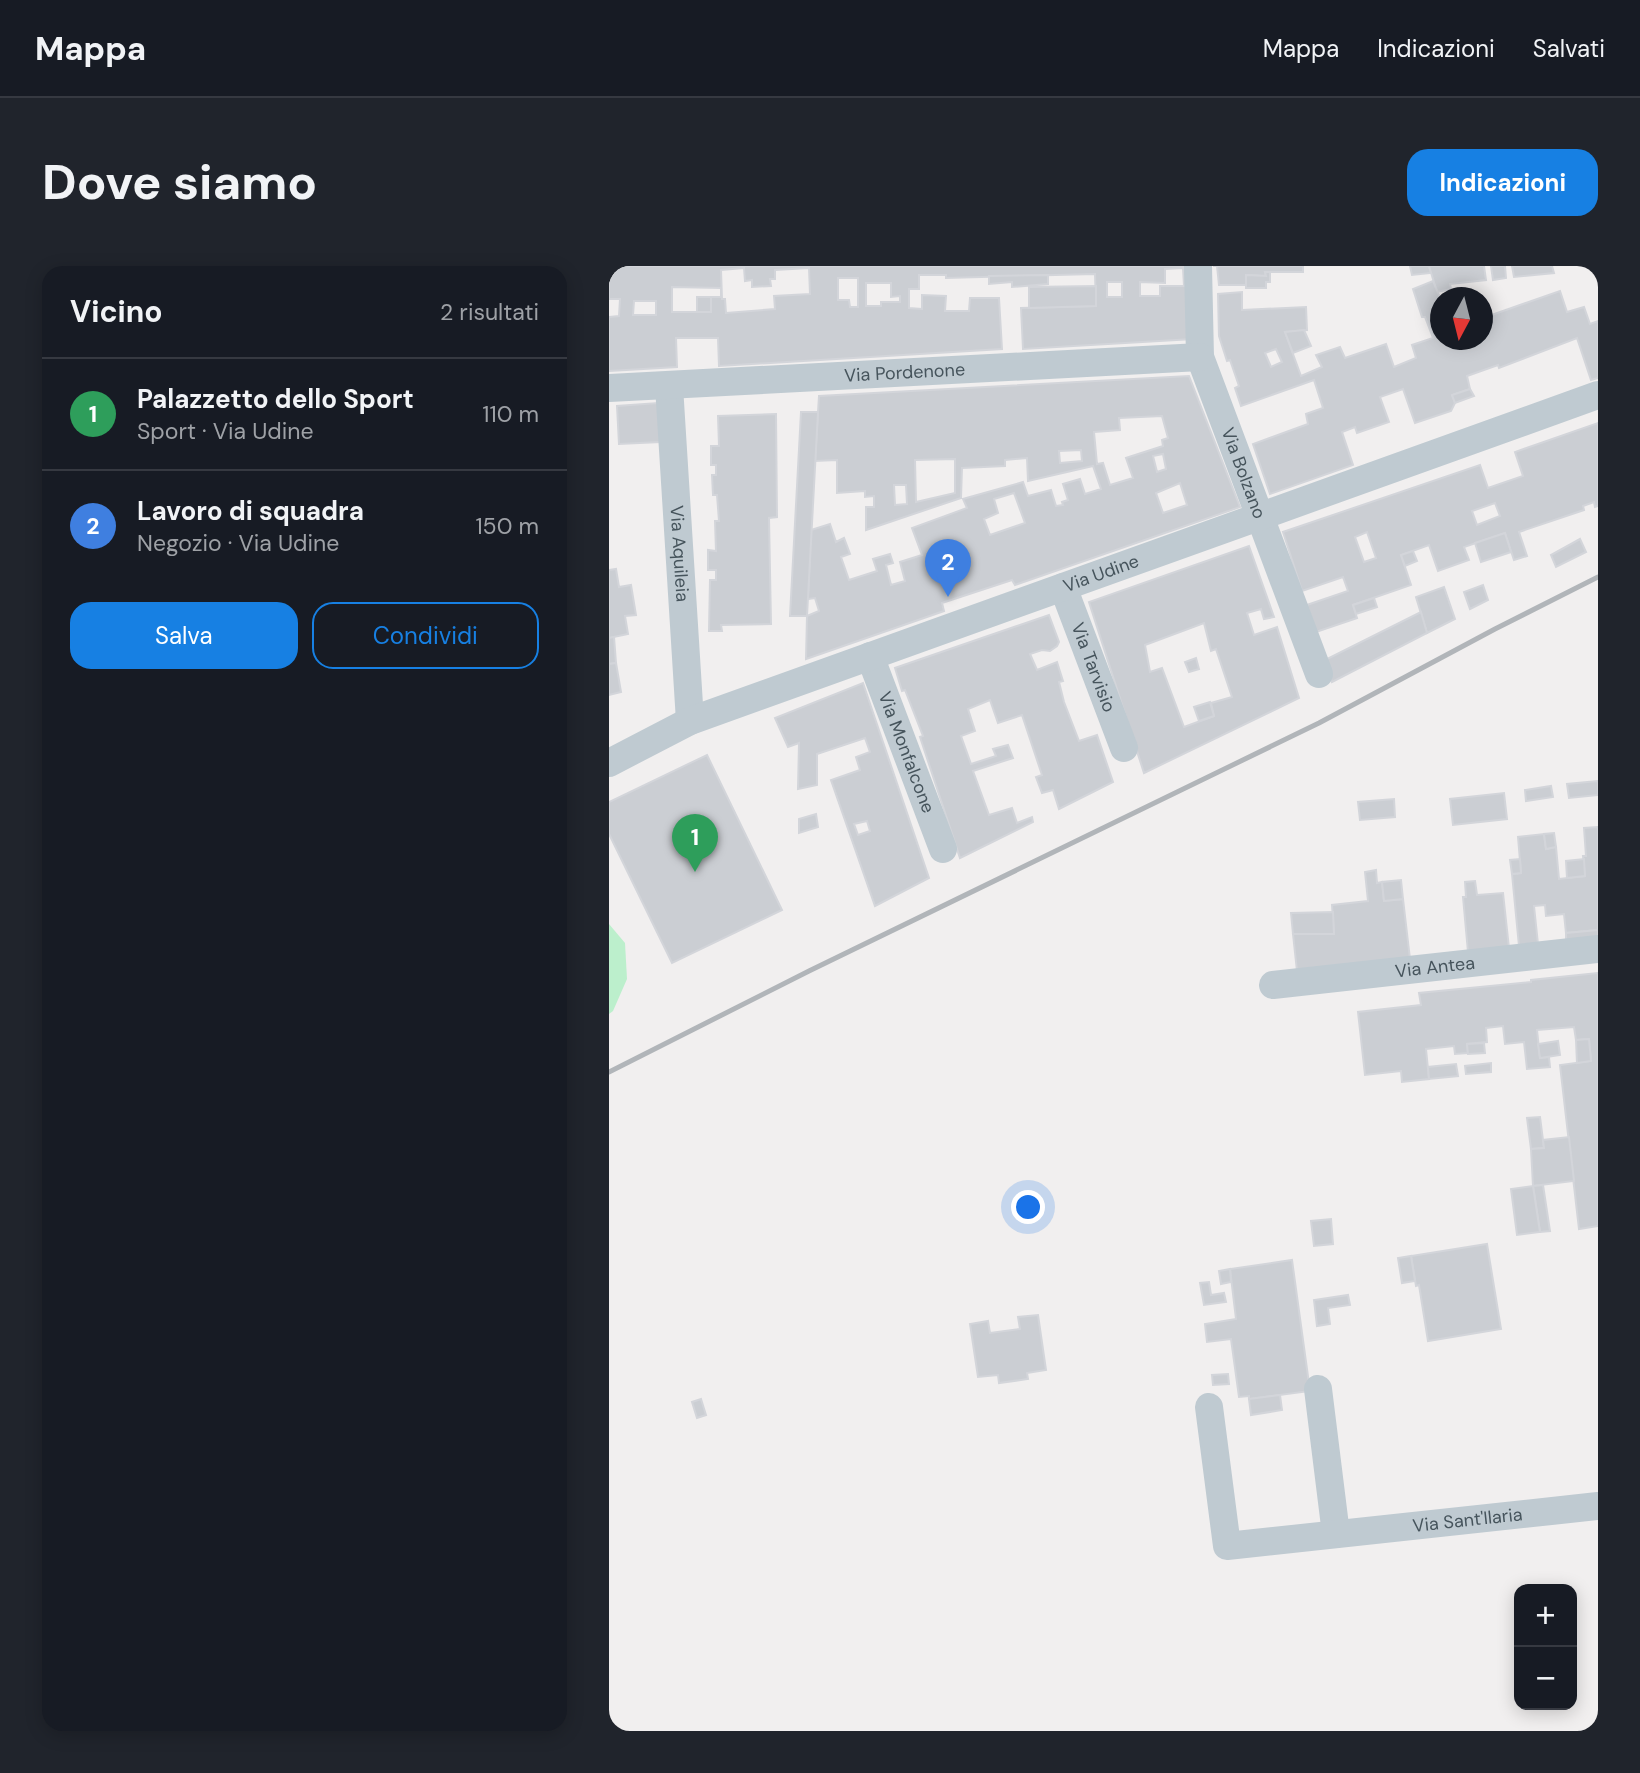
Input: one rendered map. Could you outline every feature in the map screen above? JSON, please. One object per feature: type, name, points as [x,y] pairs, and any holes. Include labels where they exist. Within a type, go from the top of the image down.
[{"type":"street","name":"Via Bolzano","points":[[1198,266],[1200,357],[1319,674]]},
{"type":"street","name":"Via Pordenone","points":[[609,388],[1200,357]]},
{"type":"street","name":"Via Aquileia","points":[[669,386],[691,721]]},
{"type":"street","name":"Via Udine","points":[[609,763],[691,721],[1598,395]]},
{"type":"street","name":"Via Tarvisio","points":[[1063,587],[1124,748]]},
{"type":"street","name":"Via Monfalcone","points":[[870,656],[943,849]]},
{"type":"street","name":"Via Antea","points":[[1273,985],[1598,948]]},
{"type":"street","points":[[1318,1389],[1336,1534]]},
{"type":"street","name":"Via Sant'Ilaria","points":[[1209,1407],[1227,1546],[1598,1506]]},
{"type":"green space","points":[[609,924],[625,943],[627,979],[613,1011],[609,1014]]},
{"type":"building","points":[[609,266],[1191,266],[1193,339],[1023,349],[1021,308],[1096,306],[1095,274],[946,278],[946,275],[919,275],[919,289],[909,289],[909,308],[922,309],[922,295],[946,296],[945,311],[969,311],[970,298],[999,298],[1002,349],[719,366],[718,338],[676,338],[677,367],[609,371],[609,317],[619,316],[620,299],[609,299]],"holes":[[[744,268],[745,281],[752,280],[752,287],[771,286],[770,279],[775,279],[775,270],[809,268],[810,294],[774,296],[775,309],[726,313],[725,299],[722,299],[721,270]],[[1183,268],[1184,286],[1160,286],[1160,296],[1140,296],[1140,282],[1165,283],[1165,269]],[[838,278],[858,278],[858,307],[850,307],[849,300],[838,300]],[[1107,282],[1122,282],[1122,297],[1107,297]],[[866,283],[891,283],[891,297],[900,296],[900,302],[881,302],[881,306],[866,306]],[[672,287],[721,288],[721,297],[711,297],[711,312],[672,312]],[[634,301],[656,301],[656,315],[633,315]]]},
{"type":"building","points":[[1217,266],[1303,266],[1303,272],[1265,272],[1266,276],[1246,275],[1246,285],[1219,285]]},
{"type":"building","points":[[1410,266],[1429,266],[1431,273],[1412,275]]},
{"type":"building","points":[[1429,266],[1484,266],[1486,280],[1435,287]]},
{"type":"building","points":[[1491,266],[1505,266],[1506,278],[1493,280]]},
{"type":"building","points":[[1512,266],[1552,266],[1554,273],[1514,277]]},
{"type":"building","points":[[1265,272],[1270,272],[1270,282],[1266,282],[1266,288],[1246,288],[1246,275],[1266,276]]},
{"type":"building","points":[[1048,275],[1048,284],[1012,287],[1012,282],[989,284],[989,276]]},
{"type":"building","points":[[1433,281],[1436,287],[1430,287],[1430,330],[1425,317],[1422,317],[1413,289]]},
{"type":"building","points":[[1096,286],[1096,306],[1029,308],[1029,287]]},
{"type":"building","points":[[1560,291],[1567,312],[1584,307],[1590,324],[1598,321],[1598,378],[1591,380],[1577,338],[1499,368],[1498,365],[1467,376],[1470,389],[1452,395],[1455,403],[1451,411],[1415,423],[1403,389],[1380,397],[1389,422],[1357,433],[1355,427],[1342,432],[1353,465],[1270,494],[1253,444],[1308,424],[1306,414],[1323,408],[1314,380],[1241,406],[1235,388],[1239,386],[1219,336],[1218,294],[1242,292],[1242,310],[1306,307],[1307,330],[1285,332],[1301,376],[1322,367],[1316,355],[1340,347],[1345,358],[1386,344],[1394,367],[1416,358],[1412,345],[1430,339],[1430,350],[1493,350],[1493,314]],"holes":[[[1276,349],[1282,362],[1271,367],[1265,353]]]},
{"type":"building","points":[[697,297],[711,297],[711,312],[697,312]]},
{"type":"building","points":[[1304,330],[1311,346],[1293,353],[1285,332]]},
{"type":"building","points":[[1189,376],[1240,507],[1015,585],[1012,580],[942,603],[944,611],[806,659],[807,616],[819,611],[815,598],[808,599],[811,530],[830,524],[836,542],[844,538],[850,554],[841,557],[849,580],[877,571],[873,559],[890,554],[893,563],[886,565],[891,585],[905,581],[900,562],[922,555],[912,528],[967,508],[963,499],[1023,482],[1028,496],[1051,490],[1056,506],[1063,505],[1062,502],[1068,500],[1063,484],[1080,479],[1085,494],[1101,489],[1093,466],[1028,481],[1027,458],[1005,460],[1005,466],[962,468],[961,498],[866,530],[866,507],[874,507],[874,496],[865,497],[865,491],[837,493],[837,460],[815,461],[819,396]],"holes":[[[1162,416],[1168,438],[1162,440],[1163,446],[1126,458],[1133,478],[1110,485],[1103,463],[1097,464],[1094,432],[1120,430],[1119,418]],[[1081,450],[1082,461],[1060,463],[1059,451]],[[1163,454],[1166,469],[1157,472],[1153,456]],[[955,459],[955,493],[916,502],[915,460]],[[1180,483],[1187,505],[1163,513],[1156,493]],[[894,485],[906,485],[907,504],[895,505]],[[1014,493],[1025,523],[990,535],[984,519],[998,513],[994,499]]]},
{"type":"building","points":[[1470,389],[1474,396],[1455,403],[1452,395]]},
{"type":"building","points":[[658,403],[660,442],[619,444],[617,406]]},
{"type":"building","points":[[801,412],[818,412],[807,616],[790,616]]},
{"type":"building","points":[[776,414],[777,517],[769,518],[771,624],[721,625],[722,631],[709,631],[710,580],[716,580],[716,570],[708,570],[708,550],[716,551],[715,521],[719,521],[717,495],[713,495],[712,475],[716,475],[716,465],[711,465],[711,446],[719,446],[718,416]]},
{"type":"building","points":[[1598,423],[1598,506],[1595,507],[1594,502],[1583,506],[1584,510],[1519,532],[1527,556],[1514,560],[1505,533],[1464,547],[1469,560],[1438,571],[1429,545],[1401,555],[1411,585],[1353,605],[1357,618],[1316,632],[1307,605],[1348,591],[1343,577],[1302,591],[1283,532],[1480,465],[1488,488],[1523,476],[1515,452]],"holes":[[[1495,503],[1500,516],[1477,525],[1472,511]],[[1367,532],[1376,558],[1364,562],[1355,537]]]},
{"type":"building","points":[[1505,533],[1511,552],[1481,562],[1475,543]]},
{"type":"building","points":[[1580,539],[1586,552],[1556,567],[1551,555]]},
{"type":"building","points":[[1249,546],[1274,617],[1264,619],[1261,609],[1247,613],[1254,635],[1277,627],[1299,698],[1144,773],[1089,602]],"holes":[[[1204,623],[1211,651],[1216,649],[1232,697],[1211,703],[1214,716],[1184,727],[1162,668],[1150,672],[1145,645]]]},
{"type":"building","points":[[1413,551],[1417,561],[1405,566],[1401,555]]},
{"type":"building","points":[[616,569],[619,587],[631,585],[636,615],[625,616],[628,634],[609,638],[609,570]]},
{"type":"building","points":[[1483,585],[1488,600],[1470,609],[1464,592]]},
{"type":"building","points":[[1444,587],[1455,619],[1427,633],[1416,597]]},
{"type":"building","points":[[1374,598],[1377,607],[1356,614],[1353,605]]},
{"type":"building","points":[[1421,612],[1427,633],[1332,682],[1325,660]]},
{"type":"building","points":[[1049,615],[1059,642],[1050,651],[1042,650],[1030,654],[1037,670],[1057,662],[1063,681],[1059,682],[1064,702],[1079,741],[1097,735],[1113,782],[1059,809],[1053,790],[1042,793],[1036,777],[1042,775],[1022,715],[998,723],[990,700],[968,709],[975,731],[961,736],[971,764],[996,756],[993,749],[1008,745],[1013,758],[973,771],[989,815],[1012,808],[1017,823],[1032,817],[1033,822],[960,858],[920,737],[923,736],[905,690],[902,691],[895,668]]},
{"type":"building","points":[[614,637],[616,663],[609,664],[609,638]]},
{"type":"building","points":[[1196,658],[1199,669],[1189,672],[1185,662]]},
{"type":"building","points":[[616,663],[621,692],[609,695],[609,664]]},
{"type":"building","points":[[863,683],[929,878],[875,906],[831,780],[860,770],[856,757],[870,752],[865,738],[817,754],[817,785],[798,789],[799,743],[788,747],[775,718]],"holes":[[[867,821],[870,831],[858,835],[854,824]]]},
{"type":"building","points":[[1210,702],[1214,716],[1199,721],[1194,707]]},
{"type":"building","points":[[707,755],[782,910],[672,963],[609,834],[609,802]]},
{"type":"building","points":[[1598,781],[1598,795],[1569,798],[1567,784]]},
{"type":"building","points":[[1551,786],[1553,797],[1526,801],[1525,790]]},
{"type":"building","points":[[1504,793],[1507,819],[1453,825],[1450,799]]},
{"type":"building","points":[[1394,799],[1395,817],[1360,820],[1358,802]]},
{"type":"building","points":[[816,814],[818,827],[799,833],[799,819]]},
{"type":"building","points":[[1598,827],[1598,930],[1566,933],[1564,914],[1546,916],[1545,905],[1534,906],[1538,944],[1519,946],[1512,874],[1521,873],[1518,837],[1544,834],[1546,849],[1556,847],[1559,879],[1585,876],[1584,828]]},
{"type":"building","points":[[1554,833],[1556,847],[1546,849],[1544,834]]},
{"type":"building","points":[[1520,859],[1521,873],[1512,874],[1510,860]]},
{"type":"building","points":[[1584,859],[1585,876],[1567,878],[1566,861]]},
{"type":"building","points":[[1376,870],[1377,883],[1382,882],[1384,901],[1403,899],[1410,959],[1297,971],[1293,934],[1334,934],[1332,905],[1368,901],[1365,872]]},
{"type":"building","points":[[1401,880],[1403,899],[1384,901],[1382,882]]},
{"type":"building","points":[[1475,881],[1477,895],[1503,893],[1509,948],[1468,952],[1463,897],[1466,897],[1465,882]]},
{"type":"building","points":[[1333,912],[1334,934],[1293,934],[1291,913]]},
{"type":"building","points":[[1598,930],[1598,938],[1566,941],[1566,933]]},
{"type":"building","points":[[1598,973],[1598,1226],[1579,1229],[1560,1065],[1591,1061],[1589,1039],[1576,1040],[1574,1027],[1537,1030],[1540,1058],[1549,1057],[1550,1067],[1527,1069],[1524,1042],[1505,1044],[1503,1026],[1486,1028],[1487,1042],[1467,1044],[1468,1053],[1455,1054],[1454,1046],[1426,1049],[1429,1079],[1402,1082],[1401,1071],[1365,1075],[1358,1012],[1421,1005],[1419,993]]},
{"type":"building","points":[[1589,1039],[1591,1061],[1577,1063],[1576,1040]]},
{"type":"building","points":[[1558,1041],[1560,1055],[1540,1058],[1538,1044]]},
{"type":"building","points":[[1484,1043],[1485,1053],[1468,1054],[1467,1044]]},
{"type":"building","points":[[1491,1063],[1491,1072],[1466,1074],[1465,1066]]},
{"type":"building","points":[[1456,1064],[1458,1076],[1429,1079],[1428,1067]]},
{"type":"building","points":[[1540,1117],[1544,1148],[1531,1149],[1527,1118]]},
{"type":"building","points":[[1569,1137],[1574,1181],[1533,1186],[1531,1149],[1544,1148],[1543,1140]]},
{"type":"building","points":[[1543,1185],[1550,1231],[1540,1232],[1533,1186]]},
{"type":"building","points":[[1533,1186],[1540,1232],[1517,1235],[1511,1189]]},
{"type":"building","points":[[1331,1219],[1333,1244],[1314,1246],[1311,1221]]},
{"type":"building","points":[[1487,1244],[1501,1329],[1428,1341],[1419,1285],[1416,1286],[1411,1256]]},
{"type":"building","points":[[1411,1256],[1415,1281],[1402,1283],[1398,1258]]},
{"type":"building","points":[[1292,1260],[1310,1391],[1249,1399],[1249,1396],[1239,1397],[1231,1339],[1207,1342],[1205,1324],[1236,1319],[1230,1269]]},
{"type":"building","points":[[1230,1269],[1231,1282],[1221,1284],[1219,1271]]},
{"type":"building","points":[[1209,1282],[1211,1295],[1224,1293],[1226,1302],[1204,1305],[1200,1283]]},
{"type":"building","points":[[1348,1295],[1350,1305],[1328,1308],[1330,1324],[1317,1326],[1314,1300]]},
{"type":"building","points":[[1038,1315],[1046,1370],[1027,1373],[1028,1379],[999,1383],[998,1375],[978,1377],[970,1324],[988,1321],[990,1333],[1020,1329],[1018,1317]]},
{"type":"building","points":[[1228,1374],[1229,1384],[1213,1385],[1212,1375]]},
{"type":"building","points":[[1280,1395],[1282,1410],[1251,1415],[1249,1399]]},
{"type":"building","points":[[701,1399],[706,1415],[697,1418],[692,1402]]},
{"type":"railway","points":[[609,1072],[809,971],[1319,723],[1598,577]]},
{"type":"place","name":"Lavoro di squadra","points":[[948,597]]},
{"type":"place","name":"Palazzetto dello Sport","points":[[695,872]]}]
